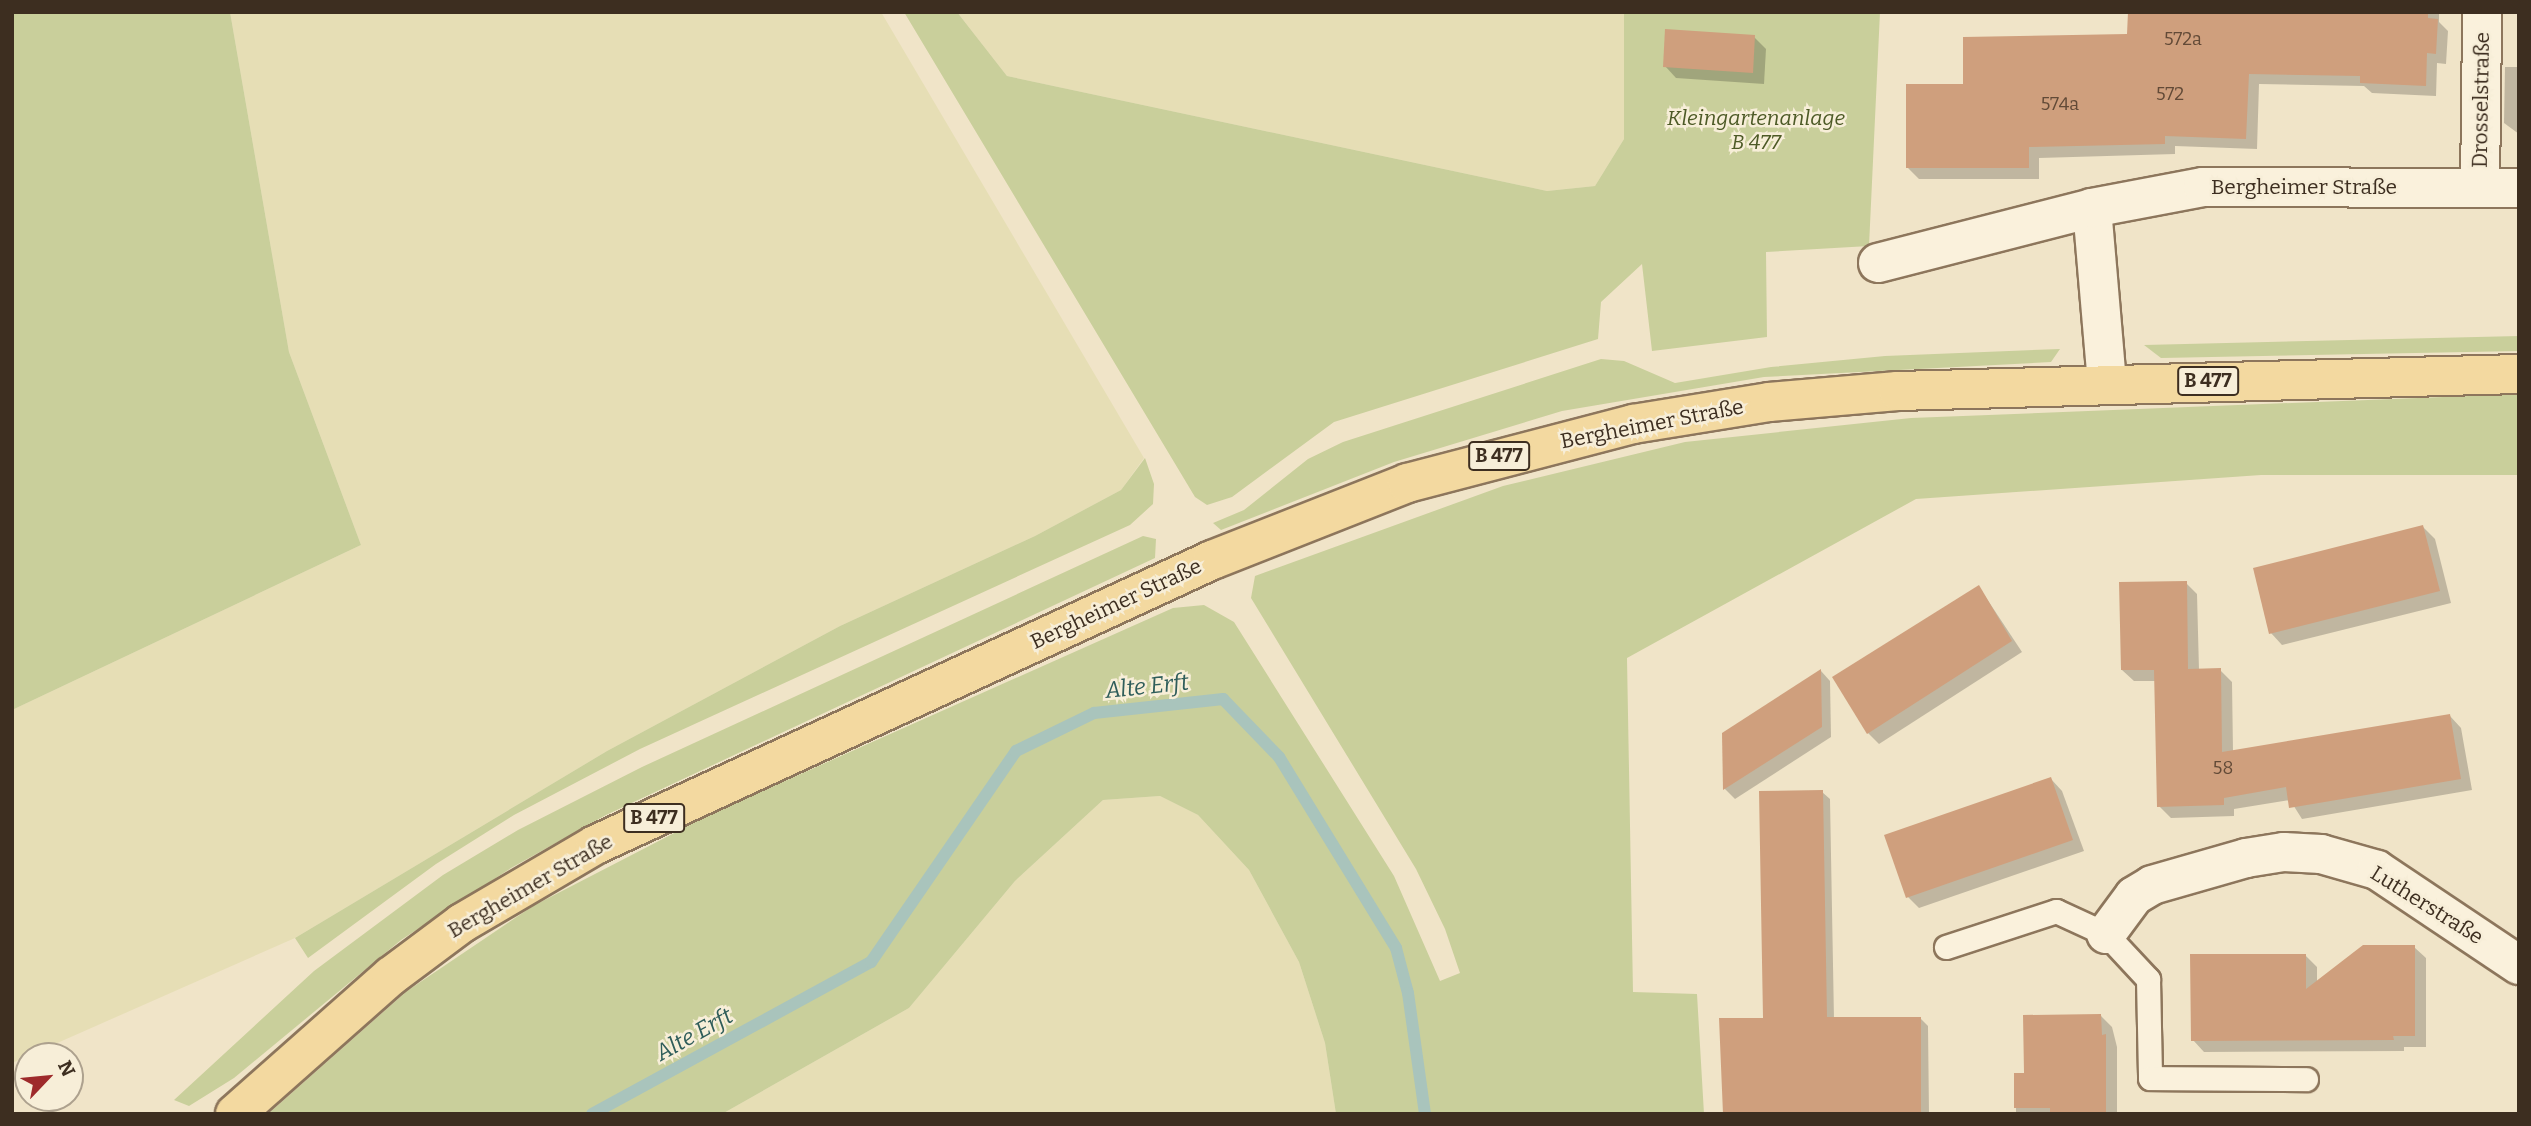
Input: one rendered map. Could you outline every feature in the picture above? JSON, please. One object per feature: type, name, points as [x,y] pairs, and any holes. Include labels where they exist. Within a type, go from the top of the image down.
[{"type":"main road","name":"Bergheimer Straße","points":[[235,1114],[304,1049],[432,946],[595,845],[1298,524],[1407,483],[1633,424],[1782,401],[2107,383],[2519,374]]},
{"type":"street","name":"Drosselstraße","points":[[2480,187],[2482,12]]},
{"type":"street","name":"Bergheimer Straße","points":[[1878,263],[2092,208],[2203,187],[2519,188]]},
{"type":"street","points":[[2092,208],[2107,383]]},
{"type":"street","name":"Lutherstraße","points":[[2106,934],[2134,896],[2152,885],[2246,858],[2284,852],[2321,854],[2350,860],[2386,875],[2519,965]]},
{"type":"lane","points":[[1946,947],[2056,911],[2106,934],[2148,979],[2150,1078],[2306,1079]]},
{"type":"shaded area","points":[[230,12],[881,12],[1144,458],[1121,490],[1035,536],[840,626],[607,751],[295,938],[60,1042],[14,1042],[12,1063],[12,710],[361,545],[289,352]]},
{"type":"shaded area","points":[[957,12],[1624,12],[1624,139],[1595,186],[1547,191],[1007,76]]},
{"type":"shaded area","points":[[1160,796],[1198,815],[1249,870],[1299,962],[1325,1043],[1336,1114],[722,1114],[909,1008],[1015,881],[1103,800]]},
{"type":"green space","points":[[12,12],[230,12],[289,352],[361,545],[12,710]]},
{"type":"green space","name":"Kleingartenanlage B 477","points":[[904,12],[957,12],[1007,76],[1547,191],[1595,186],[1624,139],[1624,12],[1880,12],[1869,246],[1766,252],[1767,337],[1652,351],[1642,264],[1601,302],[1598,339],[1334,422],[1232,497],[1207,505],[1195,497]]},
{"type":"green space","points":[[2519,336],[2519,351],[2161,358],[2144,345]]},
{"type":"green space","points":[[2060,349],[2051,362],[1764,377],[1562,411],[1394,462],[1221,530],[1213,523],[1244,510],[1308,459],[1343,442],[1601,359],[1624,361],[1675,383],[1771,367],[1885,356]]},
{"type":"green space","points":[[2519,394],[2519,475],[2261,475],[1916,499],[1627,658],[1633,992],[1697,994],[1704,1114],[1336,1114],[1325,1043],[1299,962],[1249,870],[1198,815],[1160,796],[1103,800],[1015,881],[909,1008],[722,1114],[268,1114],[407,991],[533,906],[713,813],[1173,608],[1204,605],[1234,622],[1394,876],[1440,981],[1460,973],[1445,929],[1416,869],[1251,598],[1255,576],[1503,486],[1685,442],[1911,418]]},
{"type":"green space","points":[[1145,458],[1154,484],[1153,504],[1130,525],[640,749],[514,815],[436,864],[308,958],[295,938],[607,751],[840,626],[1035,536],[1121,490]]},
{"type":"green space","points":[[1143,536],[1156,539],[1155,558],[606,815],[511,868],[401,940],[234,1078],[189,1106],[174,1100],[314,971],[443,875],[518,830],[642,767]]},
{"type":"building","points":[[2128,12],[2428,12],[2428,18],[2438,19],[2436,54],[2427,53],[2426,86],[2360,83],[2360,76],[2249,74],[2246,139],[2165,136],[2165,144],[2029,147],[2029,168],[1906,168],[1906,84],[1963,84],[1963,37],[2127,34]]},
{"type":"building","points":[[1665,29],[1755,35],[1753,73],[1663,67]]},
{"type":"building","points":[[2423,525],[2440,591],[2269,634],[2253,568]]},
{"type":"building","points":[[2187,581],[2188,669],[2221,668],[2222,752],[2450,714],[2461,779],[2289,808],[2286,787],[2224,798],[2224,805],[2157,807],[2154,670],[2121,670],[2119,582]]},
{"type":"building","points":[[1979,585],[2012,641],[1867,734],[1832,677]]},
{"type":"building","points":[[1821,669],[1822,727],[1723,790],[1722,733]]},
{"type":"building","points":[[2051,777],[2073,840],[1906,898],[1884,835]]},
{"type":"building","points":[[1823,790],[1827,1017],[1921,1017],[1921,1114],[1723,1114],[1719,1018],[1763,1018],[1759,791]]},
{"type":"building","points":[[2363,945],[2415,945],[2415,1036],[2393,1036],[2394,1040],[2191,1041],[2190,954],[2306,954],[2306,989]]},
{"type":"building","points":[[2101,1014],[2102,1035],[2106,1034],[2106,1114],[2050,1114],[2050,1108],[2014,1108],[2014,1073],[2024,1073],[2023,1015]]},
{"type":"waterway","name":"Alte Erft","points":[[592,1114],[871,962],[1016,751],[1094,713],[1223,699],[1279,757],[1396,948],[1408,993],[1425,1114]]}]
